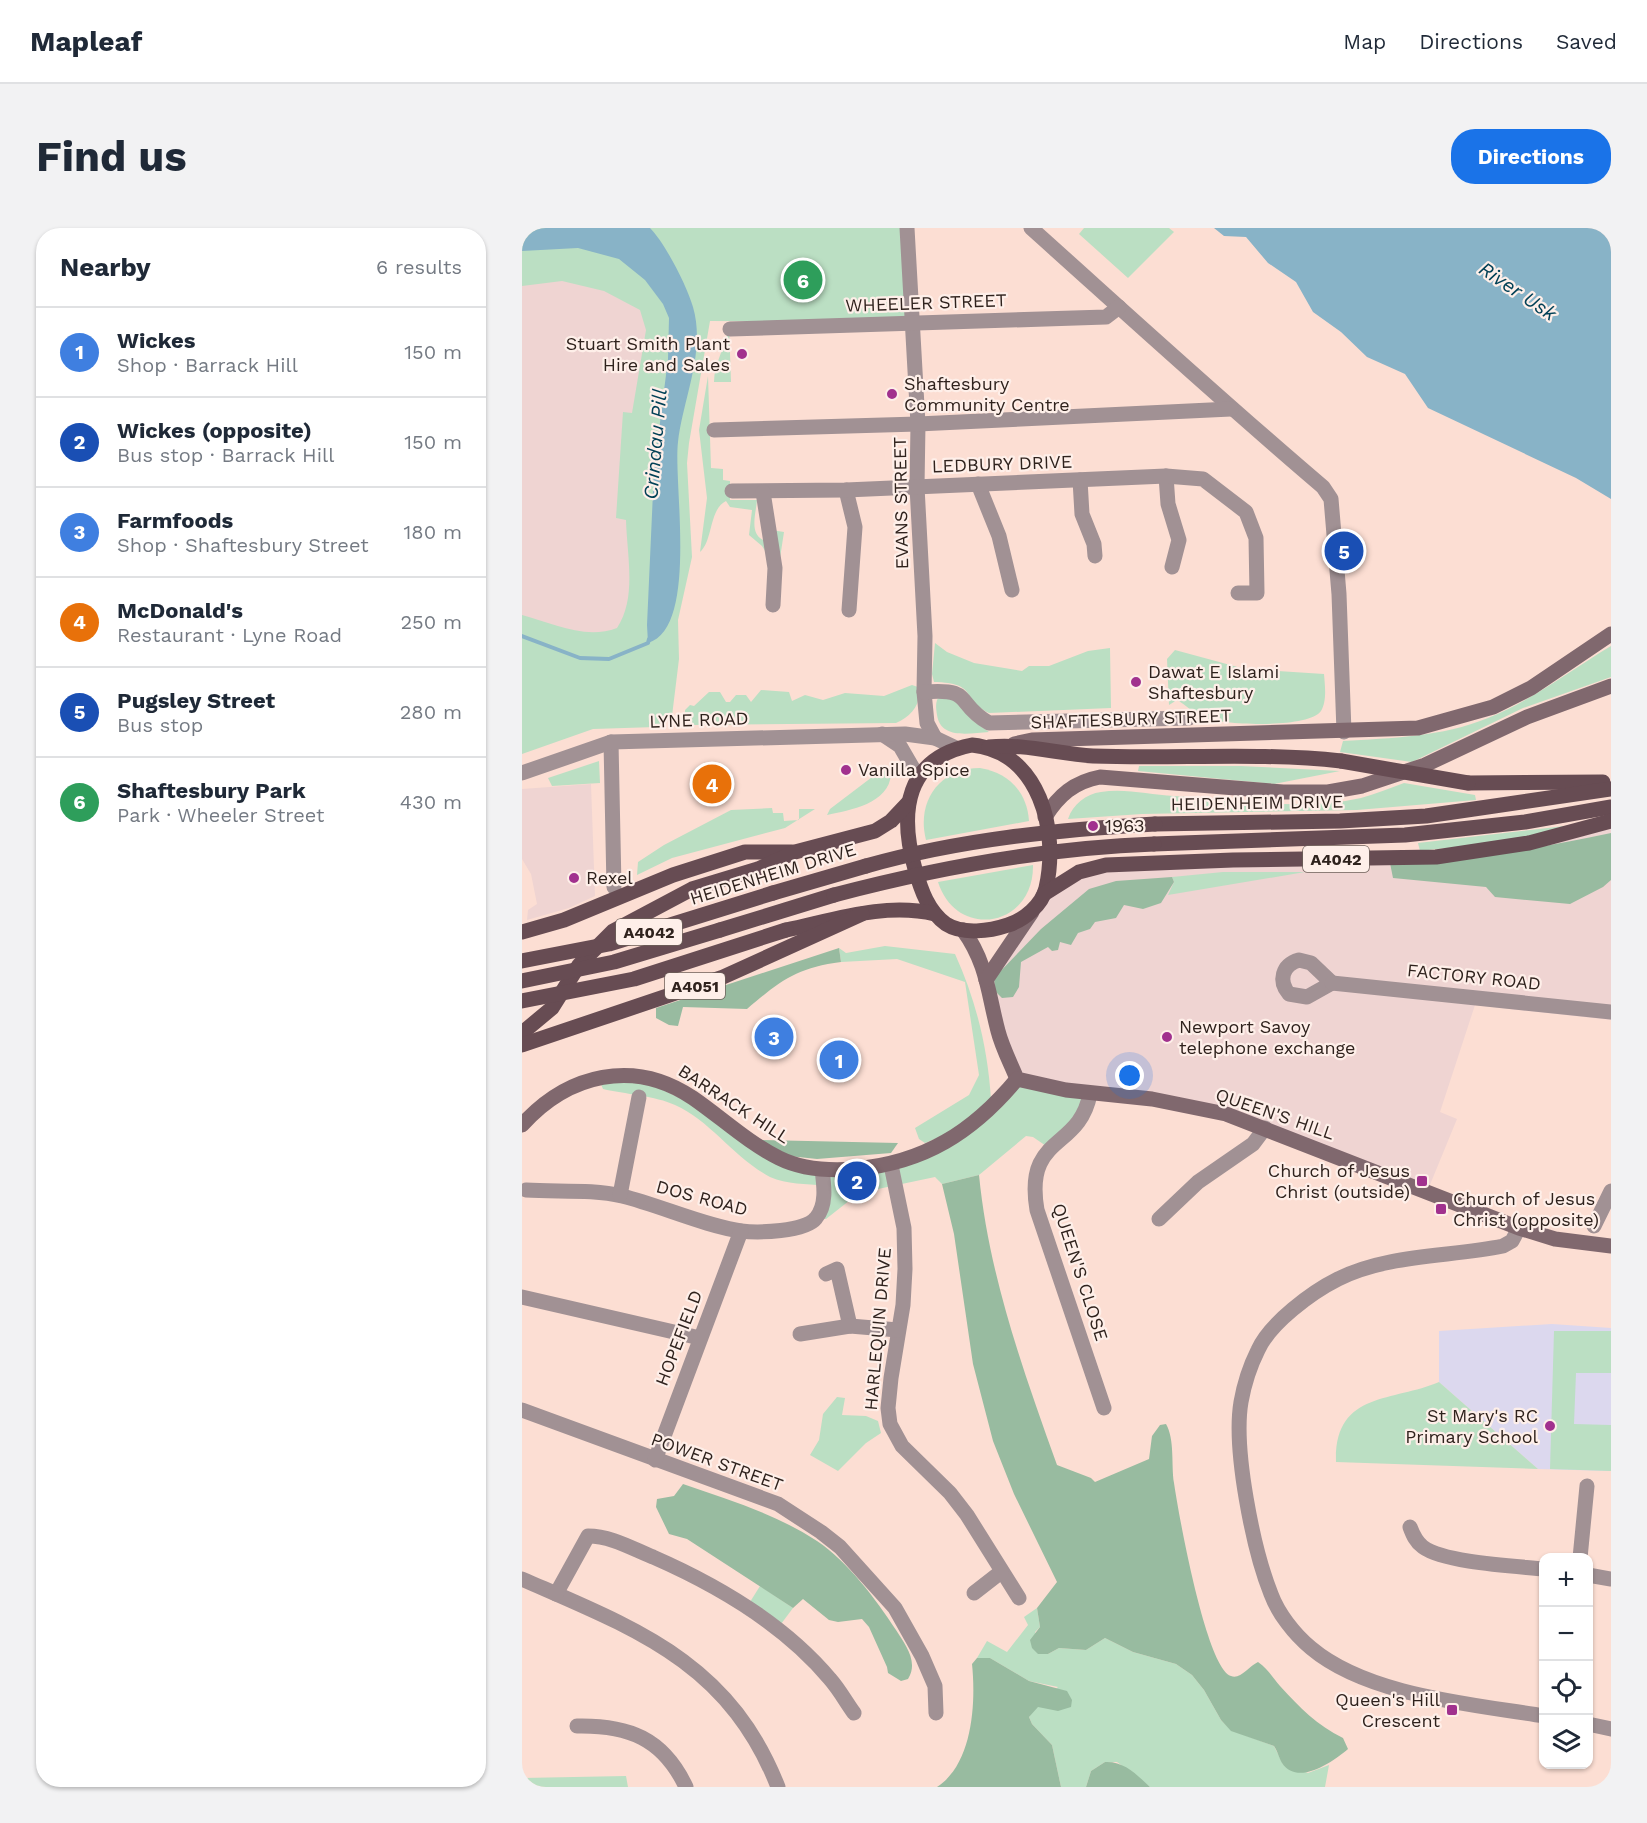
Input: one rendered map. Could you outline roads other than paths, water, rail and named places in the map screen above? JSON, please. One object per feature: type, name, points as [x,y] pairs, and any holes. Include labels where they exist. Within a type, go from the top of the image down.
[{"type":"main road","name":"SHAFTESBURY STREET","points":[[989,747],[1032,740],[1418,728],[1493,707],[1531,688],[1611,634]]},
{"type":"main road","points":[[1045,817],[1055,802],[1077,783],[1100,777],[1283,792],[1328,792],[1362,786],[1425,765],[1527,717],[1611,686]]},
{"type":"main road","points":[[1014,744],[1032,750],[1092,756],[1295,756],[1341,761],[1468,783],[1611,781]]},
{"type":"main road","points":[[934,914],[919,882],[910,851],[907,829],[908,803],[918,777],[927,765],[956,748],[972,745],[989,747]]},
{"type":"main road","name":"A4042","points":[[522,1001],[634,979],[786,930],[862,914],[915,909],[934,914],[948,925],[963,930],[1001,927],[1018,922],[1036,907],[1044,894],[1050,858],[1045,817],[1035,787],[1025,771],[989,747]]},
{"type":"main road","name":"HEIDENHEIM DRIVE","points":[[522,961],[619,941],[845,872],[941,847],[995,837],[1155,824],[1340,821],[1426,816],[1611,789]]},
{"type":"main road","points":[[522,1033],[552,1008],[579,965],[612,932],[692,889],[758,869],[795,852],[875,831],[891,821],[908,803]]},
{"type":"main road","name":"HEIDENHEIM DRIVE","points":[[522,981],[658,950],[834,895],[919,873],[1011,856],[1089,847],[1417,834],[1525,822],[1611,807]]},
{"type":"main road","name":"A4042","points":[[1044,894],[1079,873],[1106,865],[1233,860],[1436,857],[1529,843],[1611,821]]},
{"type":"main road","name":"A4042","points":[[522,932],[564,920],[673,875],[745,852],[795,852]]},
{"type":"main road","points":[[986,980],[1007,946],[1036,907]]},
{"type":"main road","name":"A4051","points":[[522,1045],[723,977],[862,914]]},
{"type":"main road","points":[[963,930],[977,950],[999,1034],[1017,1079]]},
{"type":"main road","name":"BARRACK HILL","points":[[522,1125],[539,1106],[568,1089],[598,1077],[631,1075],[661,1080],[692,1097],[739,1134],[798,1166],[822,1170],[891,1165],[924,1153],[967,1128],[995,1106],[1017,1079]]},
{"type":"main road","name":"QUEEN'S HILL","points":[[1017,1079],[1090,1094],[1152,1099],[1226,1114],[1520,1228],[1555,1239],[1611,1246]]},
{"type":"street","name":"EVANS STREET","points":[[908,228],[918,424],[917,487],[925,636],[922,729]]},
{"type":"street","points":[[1031,228],[1231,409],[1323,487],[1331,499],[1339,594],[1344,732]]},
{"type":"street","name":"WHEELER STREET","points":[[730,329],[1106,317],[1119,307]]},
{"type":"street","points":[[714,430],[918,424],[1231,409]]},
{"type":"street","points":[[1166,476],[1168,504],[1179,540],[1172,567]]},
{"type":"street","name":"LEDBURY DRIVE","points":[[732,491],[846,490],[1166,476],[1203,479],[1246,512],[1256,538],[1257,593],[1238,593]]},
{"type":"street","points":[[1080,480],[1082,514],[1094,544],[1095,556]]},
{"type":"street","points":[[978,484],[999,536],[1012,590]]},
{"type":"street","points":[[846,490],[855,527],[849,610]]},
{"type":"street","points":[[763,492],[775,568],[773,605]]},
{"type":"street","name":"SHAFTESBURY STREET","points":[[924,692],[955,691],[980,718],[989,723],[1189,718]]},
{"type":"street","points":[[905,752],[922,729]]},
{"type":"street","name":"LYNE ROAD","points":[[522,773],[611,742],[882,734],[922,729],[956,748]]},
{"type":"street","points":[[882,734],[905,752],[918,777]]},
{"type":"street","points":[[611,742],[614,887]]},
{"type":"street","points":[[1299,960],[1311,963],[1319,972],[1332,983],[1307,998],[1294,997],[1285,989],[1282,977],[1287,966],[1299,960]]},
{"type":"street","points":[[1317,990],[1320,984],[1319,972]]},
{"type":"street","name":"FACTORY ROAD","points":[[1332,983],[1611,1012]]},
{"type":"street","name":"QUEEN'S CLOSE","points":[[1090,1094],[1083,1117],[1041,1158],[1035,1174],[1034,1192],[1037,1210],[1104,1408]]},
{"type":"street","points":[[620,1195],[639,1097]]},
{"type":"street","points":[[1159,1219],[1198,1182],[1253,1144],[1265,1128]]},
{"type":"street","name":"HARLEQUIN DRIVE","points":[[891,1165],[904,1228],[903,1305],[888,1408],[895,1435],[967,1515],[1019,1598]]},
{"type":"street","name":"DOS ROAD","points":[[526,1190],[620,1195],[741,1231],[792,1229],[807,1226],[816,1219],[821,1210],[825,1186],[822,1170]]},
{"type":"street","points":[[1594,1226],[1611,1191]]},
{"type":"street","points":[[1520,1228],[1512,1240],[1503,1246],[1355,1271],[1314,1294],[1272,1330],[1259,1347],[1240,1403],[1241,1442],[1250,1522],[1271,1595],[1290,1627],[1310,1648],[1348,1670],[1412,1693],[1539,1715]]},
{"type":"street","name":"HOPEFIELD","points":[[655,1460],[741,1231]]},
{"type":"street","points":[[826,1274],[837,1269],[850,1326]]},
{"type":"street","points":[[522,1297],[700,1338]]},
{"type":"street","points":[[800,1334],[850,1326],[898,1330]]},
{"type":"street","name":"POWER STREET","points":[[522,1410],[778,1504],[840,1547],[895,1608],[922,1656],[935,1686],[936,1713]]},
{"type":"street","points":[[1580,1553],[1587,1486]]},
{"type":"street","points":[[1410,1527],[1414,1537],[1431,1551],[1480,1562],[1539,1568]]},
{"type":"street","points":[[556,1594],[588,1536],[615,1541],[687,1572],[754,1613],[802,1651],[831,1679],[854,1713]]},
{"type":"street","points":[[974,1593],[1001,1572]]},
{"type":"street","points":[[1593,1576],[1611,1579]]},
{"type":"street","points":[[522,1579],[633,1630],[696,1669],[724,1697],[748,1726],[766,1757],[778,1787]]},
{"type":"street","points":[[577,1726],[606,1725],[630,1731],[655,1746],[670,1759],[686,1787]]},
{"type":"street","points":[[1593,1725],[1611,1729]]},
{"type":"water","points":[[522,228],[650,228],[675,265],[693,307],[697,341],[678,442],[679,584],[674,611],[664,632],[648,643],[654,470],[668,359],[669,318],[663,304],[645,280],[619,259],[578,248],[522,251]]},
{"type":"water","name":"River Usk","points":[[1214,228],[1611,228],[1611,499],[1576,478],[1428,408],[1405,374],[1367,357],[1341,332],[1313,312],[1296,282],[1268,263],[1246,237],[1224,236]]},
{"type":"waterway","name":"Crindau Pill","points":[[522,636],[580,658],[609,659],[648,643],[649,639]]},
{"type":"place","name":"Shaftesbury Park","points":[[803,280]]},
{"type":"place","name":"Stuart Smith Plant Hire and Sales","points":[[742,354]]},
{"type":"place","name":"Shaftesbury Community Centre","points":[[892,394]]},
{"type":"place","name":"Pugsley Street","points":[[1344,551]]},
{"type":"place","name":"Dawat E Islami Shaftesbury","points":[[1136,682]]},
{"type":"place","name":"Vanilla Spice","points":[[846,770]]},
{"type":"place","name":"McDonald's","points":[[712,784]]},
{"type":"place","name":"1963","points":[[1093,826]]},
{"type":"place","name":"Rexel","points":[[574,878]]},
{"type":"place","name":"Farmfoods","points":[[774,1037]]},
{"type":"place","name":"Newport Savoy telephone exchange","points":[[1167,1037]]},
{"type":"place","name":"Wickes","points":[[839,1060]]},
{"type":"place","name":"Wickes (opposite)","points":[[857,1181]]},
{"type":"place","name":"Church of Jesus Christ (outside)","points":[[1422,1181]]},
{"type":"place","name":"Church of Jesus Christ (opposite)","points":[[1441,1209]]},
{"type":"place","name":"St Mary's RC Primary School","points":[[1550,1426]]},
{"type":"place","name":"Queen's Hill Crescent","points":[[1452,1710]]}]
